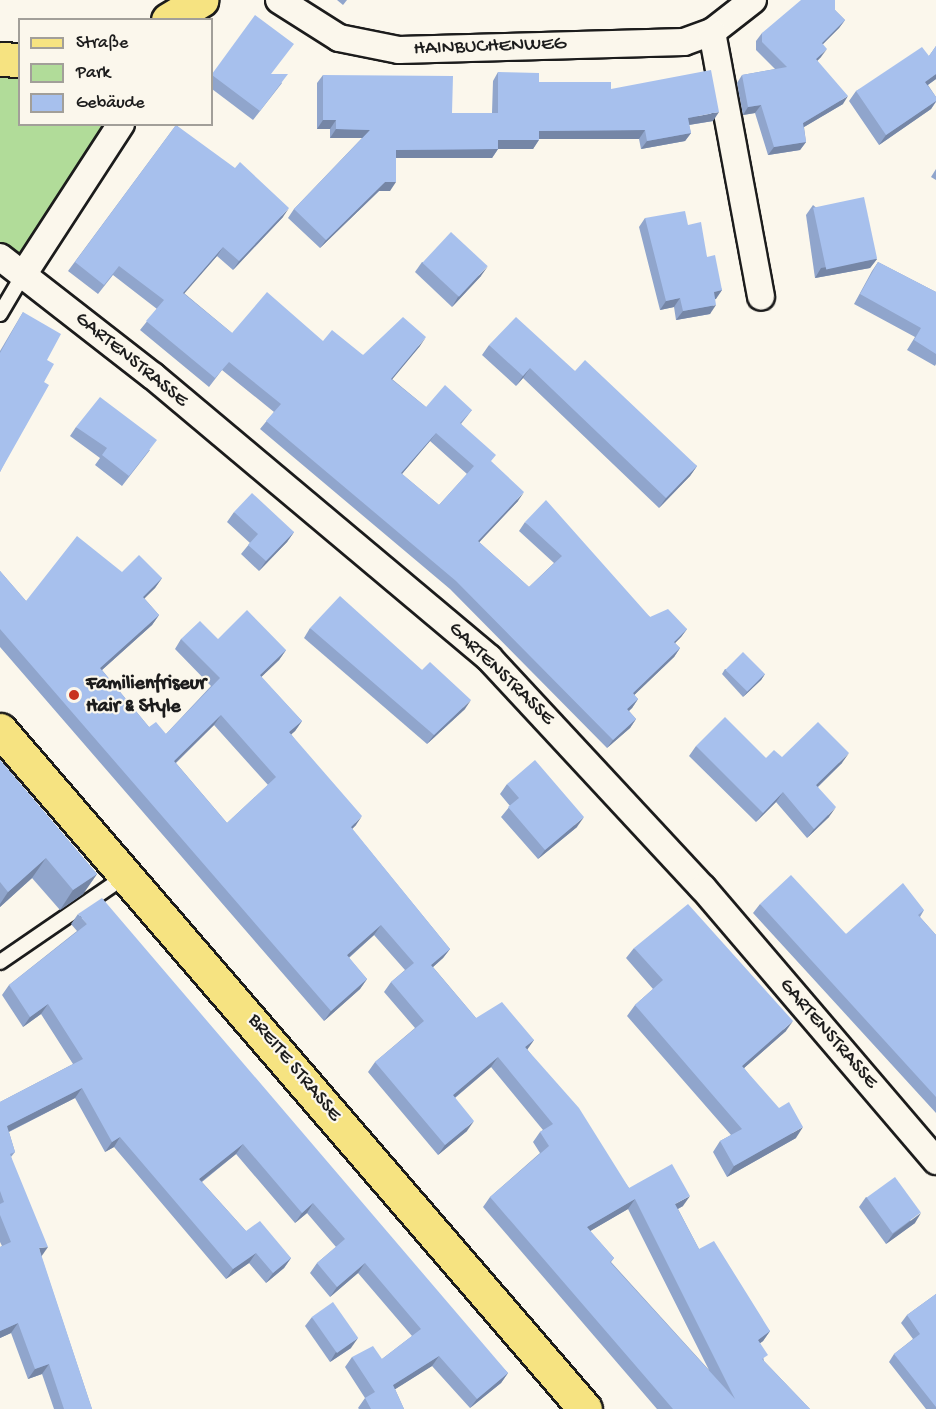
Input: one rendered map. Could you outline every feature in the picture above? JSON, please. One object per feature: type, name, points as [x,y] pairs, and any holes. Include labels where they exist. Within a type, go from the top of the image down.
[{"type":"main road","points":[[171,18],[199,2]]},
{"type":"main road","points":[[0,59],[18,60]]},
{"type":"main road","name":"BREITE STRASSE","points":[[0,730],[585,1409]]},
{"type":"street","name":"HAINBUCHENWEG","points":[[279,0],[339,38],[399,51],[648,45],[684,42],[712,32],[753,0]]},
{"type":"street","points":[[712,32],[720,52],[761,296]]},
{"type":"street","points":[[23,275],[120,126]]},
{"type":"street","name":"GARTENSTRASSE","points":[[0,257],[489,658],[695,879],[936,1161]]},
{"type":"lane","points":[[0,314],[23,275]]},
{"type":"lane","points":[[0,962],[127,875]]},
{"type":"green space","points":[[0,64],[18,65],[18,126],[113,126],[24,261],[0,242]]},
{"type":"building","points":[[801,0],[835,0],[835,10],[845,20],[822,43],[827,49],[816,59],[848,96],[803,123],[806,142],[774,147],[761,105],[748,107],[742,75],[787,67],[762,42],[762,33]]},
{"type":"building","points":[[255,15],[294,44],[271,74],[288,74],[260,111],[213,76]]},
{"type":"building","points":[[936,46],[936,74],[925,82],[936,97],[936,101],[886,135],[856,91],[922,47],[929,56]]},
{"type":"building","points":[[711,70],[719,112],[688,118],[691,133],[647,141],[645,130],[539,131],[539,140],[498,140],[498,149],[396,150],[396,182],[385,182],[326,240],[294,209],[370,130],[336,129],[336,120],[323,120],[323,75],[453,76],[452,113],[498,113],[498,72],[539,73],[539,82],[611,82],[611,89]]},
{"type":"building","points":[[175,126],[235,168],[240,162],[289,208],[239,261],[223,247],[183,293],[232,333],[267,292],[323,341],[332,330],[363,355],[403,317],[426,337],[391,379],[426,407],[445,385],[472,410],[460,423],[496,455],[491,461],[524,492],[478,541],[529,587],[562,556],[525,522],[546,500],[650,617],[668,609],[687,629],[674,642],[680,648],[633,693],[638,699],[627,709],[636,719],[613,740],[456,581],[266,421],[281,404],[229,362],[215,378],[146,321],[164,300],[119,266],[104,285],[75,262]],"holes":[[[436,433],[474,466],[439,505],[401,473]]]},
{"type":"building","points":[[864,197],[877,259],[826,269],[813,208]]},
{"type":"building","points":[[685,211],[688,225],[701,222],[707,257],[715,255],[722,290],[714,292],[716,305],[683,311],[680,298],[666,301],[645,218]]},
{"type":"building","points":[[451,232],[488,266],[459,297],[422,263]]},
{"type":"building","points":[[878,262],[936,292],[936,354],[914,340],[921,328],[860,294]]},
{"type":"building","points":[[23,312],[61,334],[47,360],[54,364],[44,382],[49,385],[0,472],[0,353]]},
{"type":"building","points":[[516,317],[575,371],[585,360],[697,466],[666,498],[530,368],[523,376],[489,345]]},
{"type":"building","points":[[100,397],[157,440],[129,476],[102,455],[107,448],[76,427]]},
{"type":"building","points":[[252,493],[294,532],[266,561],[248,545],[258,534],[234,512]]},
{"type":"building","points":[[77,536],[122,572],[139,555],[162,578],[143,597],[159,615],[100,668],[149,727],[156,722],[166,734],[220,678],[181,639],[200,621],[218,639],[247,610],[286,650],[260,675],[302,721],[289,732],[362,816],[351,827],[450,949],[431,965],[476,1018],[502,1002],[534,1040],[525,1047],[579,1108],[629,1188],[672,1164],[690,1196],[675,1204],[699,1249],[714,1241],[770,1331],[758,1340],[768,1355],[762,1359],[810,1409],[673,1409],[490,1197],[549,1146],[540,1132],[553,1124],[498,1057],[453,1095],[474,1121],[445,1145],[375,1062],[424,1021],[391,982],[414,963],[381,925],[347,955],[367,979],[331,1011],[0,629],[0,571],[26,601]],"holes":[[[221,715],[276,777],[227,823],[174,761]],[[635,1199],[735,1399],[610,1262],[614,1258],[587,1227]]]},
{"type":"building","points":[[340,596],[422,670],[430,662],[471,700],[434,735],[310,628]]},
{"type":"building","points":[[743,652],[765,674],[747,692],[725,670]]},
{"type":"building","points":[[725,717],[766,758],[774,750],[782,757],[818,722],[849,753],[816,785],[836,807],[814,829],[783,792],[763,813],[696,746]]},
{"type":"building","points":[[0,760],[97,874],[73,890],[46,858],[8,892],[0,882]]},
{"type":"building","points":[[535,760],[584,817],[545,850],[508,807],[519,798],[507,784]]},
{"type":"building","points":[[791,875],[846,934],[903,883],[924,910],[918,915],[936,935],[936,1097],[760,904]]},
{"type":"building","points":[[102,898],[508,1373],[477,1399],[439,1356],[393,1385],[404,1409],[371,1409],[365,1398],[375,1392],[352,1357],[373,1346],[382,1359],[421,1329],[365,1263],[337,1287],[317,1263],[345,1239],[313,1203],[302,1213],[243,1144],[199,1179],[246,1231],[260,1221],[291,1258],[273,1273],[256,1253],[233,1269],[120,1137],[112,1142],[82,1088],[7,1126],[15,1152],[10,1154],[48,1247],[39,1248],[92,1409],[64,1409],[49,1364],[35,1369],[18,1323],[0,1331],[0,1247],[11,1242],[0,1215],[0,1204],[4,1202],[0,1191],[0,1102],[83,1059],[48,1004],[30,1017],[9,985],[87,924],[78,914]]},
{"type":"building","points":[[688,904],[793,1021],[742,1066],[779,1108],[789,1102],[803,1127],[734,1166],[720,1141],[742,1129],[635,1005],[663,980],[634,948]]},
{"type":"building","points":[[895,1177],[921,1213],[893,1233],[867,1198]]},
{"type":"building","points":[[936,1294],[936,1407],[894,1354],[920,1334],[907,1315]]},
{"type":"building","points":[[333,1302],[358,1338],[337,1353],[312,1317]]},
{"type":"place","name":"Familienfriseur Hair & Style","points":[[74,695]]}]
